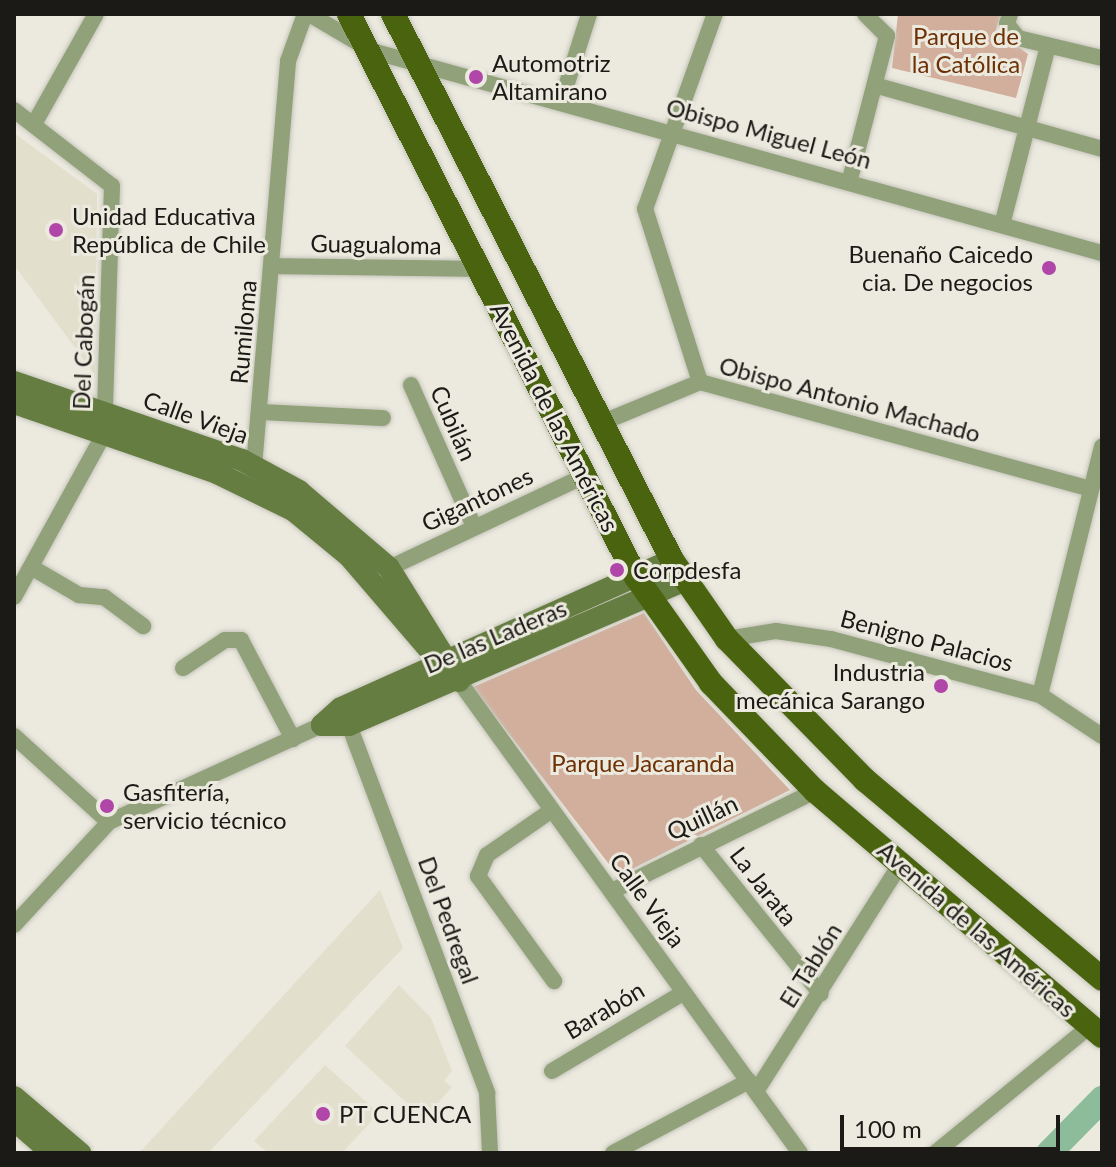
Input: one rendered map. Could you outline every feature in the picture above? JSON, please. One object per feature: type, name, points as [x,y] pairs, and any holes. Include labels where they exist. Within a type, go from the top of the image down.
[{"type":"main road","name":"Avenida de las Américas","points":[[349,14],[372,51],[478,269],[587,475],[636,577],[711,683],[815,791],[1096,1032]]},
{"type":"main road","name":"Avenida de las Américas","points":[[393,14],[422,65],[678,570],[727,639],[817,737],[1102,979]]},
{"type":"main road","name":"Calle Vieja","points":[[14,382],[217,473],[312,523],[374,583],[459,681]]},
{"type":"main road","name":"Calle Vieja","points":[[14,403],[105,423],[254,467],[337,518],[389,568],[445,662]]},
{"type":"main road","name":"De las Laderas","points":[[345,717],[445,662],[636,577],[678,570]]},
{"type":"main road","name":"De las Laderas","points":[[322,725],[459,681],[649,598],[678,570]]},
{"type":"main road","points":[[14,1097],[48,1141]]},
{"type":"main road","points":[[14,1120],[48,1141],[80,1153]]},
{"type":"street","points":[[34,124],[96,14]]},
{"type":"street","name":"Obispo Miguel León","points":[[307,14],[372,51],[850,179],[1102,253]]},
{"type":"street","name":"Rumiloma","points":[[254,467],[288,61],[307,14]]},
{"type":"street","points":[[561,102],[589,14]]},
{"type":"street","points":[[700,382],[645,209],[670,131],[715,14]]},
{"type":"street","points":[[850,179],[878,86],[887,36],[865,14]]},
{"type":"street","points":[[1008,19],[1018,38],[1102,58]]},
{"type":"street","points":[[1002,225],[1048,46]]},
{"type":"street","points":[[878,86],[1102,149]]},
{"type":"street","name":"Del Cabogán","points":[[14,110],[111,181],[105,423]]},
{"type":"street","name":"Guagualoma","points":[[273,266],[478,269]]},
{"type":"street","name":"Obispo Antonio Machado","points":[[601,423],[700,382],[1090,489]]},
{"type":"street","name":"Cubilán","points":[[411,385],[473,524]]},
{"type":"street","points":[[259,412],[383,418]]},
{"type":"street","points":[[14,597],[105,423]]},
{"type":"street","points":[[1040,695],[1102,447]]},
{"type":"street","name":"Gigantones","points":[[389,568],[473,524],[587,475]]},
{"type":"street","points":[[31,567],[79,595],[104,597],[143,626]]},
{"type":"street","name":"Benigno Palacios","points":[[727,639],[762,631],[812,635],[1040,695],[1102,736]]},
{"type":"street","points":[[183,668],[225,640],[241,640],[293,739]]},
{"type":"street","name":"Calle Vieja","points":[[459,681],[753,1086],[795,1152]]},
{"type":"street","name":"Del Pedregal","points":[[345,717],[487,1093],[490,1153]]},
{"type":"street","name":"De las Laderas","points":[[14,925],[109,822],[322,725]]},
{"type":"street","points":[[14,736],[109,822]]},
{"type":"street","name":"Quillán","points":[[612,891],[815,791]]},
{"type":"street","points":[[552,810],[487,855],[478,876],[554,981]]},
{"type":"street","name":"La Jarata","points":[[701,845],[821,994]]},
{"type":"street","name":"El Tablón","points":[[613,1153],[753,1086],[821,994],[901,863]]},
{"type":"street","name":"Barabón","points":[[552,1071],[683,993]]},
{"type":"street","points":[[935,1153],[1096,1032]]},
{"type":"shaded area","name":"Unidad Educativa República de Chile","points":[[14,133],[97,194],[95,375],[14,265]]},
{"type":"shaded area","points":[[380,890],[403,948],[208,1153],[139,1153]]},
{"type":"shaded area","points":[[399,985],[431,1018],[452,1071],[444,1081],[452,1087],[424,1119],[345,1046]]},
{"type":"shaded area","name":"PT CUENCA","points":[[325,1065],[379,1113],[342,1153],[268,1153],[254,1141]]},
{"type":"green space","name":"Parque de la Católica","points":[[898,14],[1001,14],[996,30],[1028,54],[1016,98],[892,68]]},
{"type":"green space","name":"Parque Jacaranda","points":[[644,613],[696,690],[790,790],[618,876],[473,687]]},
{"type":"waterway","points":[[1049,1153],[1102,1099]]},
{"type":"place","name":"Automotriz Altamirano","points":[[476,77]]},
{"type":"place","name":"Unidad Educativa República de Chile","points":[[56,230]]},
{"type":"place","name":"Buenaño Caicedo cia. De negocios","points":[[1049,268]]},
{"type":"place","name":"Corpdesfa","points":[[617,570]]},
{"type":"place","name":"Industria mecánica Sarango","points":[[941,686]]},
{"type":"place","name":"Gasfitería, servicio técnico","points":[[107,806]]},
{"type":"place","name":"PT CUENCA","points":[[323,1114]]}]
